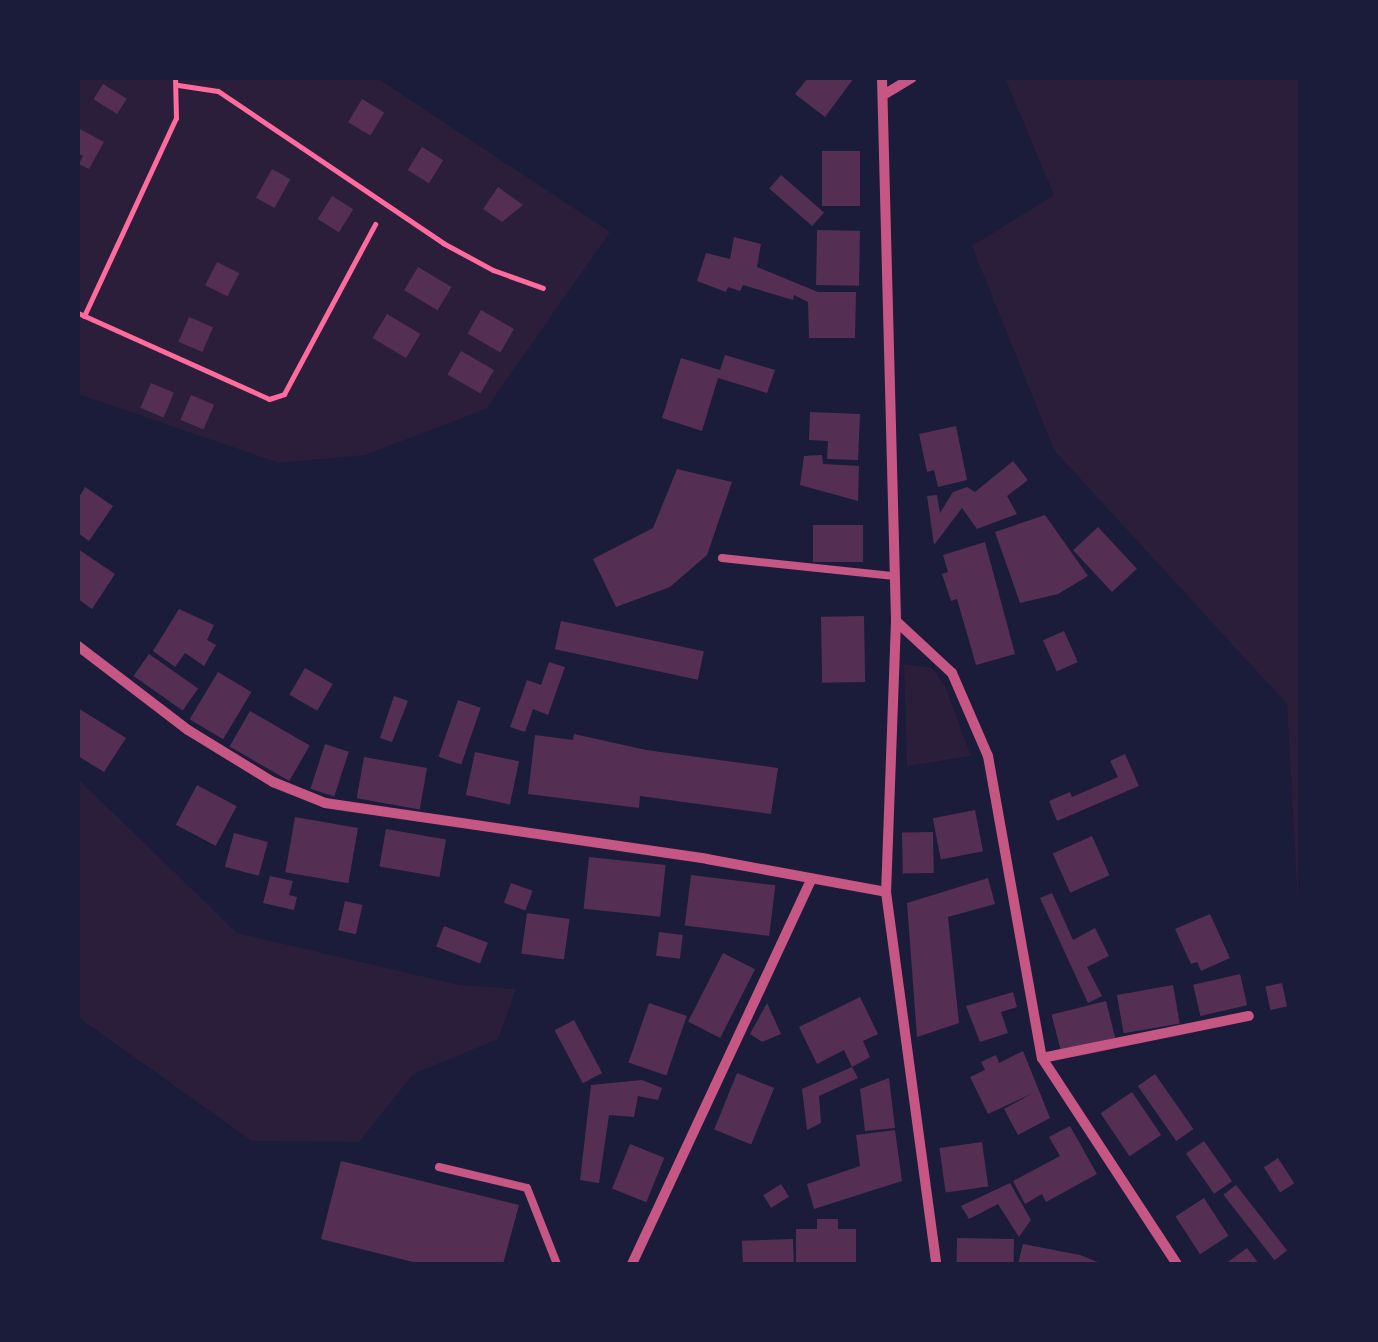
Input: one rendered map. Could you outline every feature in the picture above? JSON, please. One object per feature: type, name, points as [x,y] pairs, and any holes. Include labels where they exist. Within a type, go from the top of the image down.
[{"type":"street","points":[[882,78],[896,621],[886,892],[936,1264]]},
{"type":"street","points":[[885,94],[912,78]]},
{"type":"street","points":[[896,621],[952,673],[988,756],[1042,1058],[1177,1264]]},
{"type":"street","points":[[78,646],[188,730],[272,782],[325,802],[707,859],[886,892]]},
{"type":"street","points":[[632,1264],[811,880]]},
{"type":"street","points":[[1042,1058],[1249,1016]]},
{"type":"lane","points":[[722,558],[892,576]]},
{"type":"lane","points":[[439,1166],[527,1188],[557,1264]]},
{"type":"path","points":[[375,224],[284,394],[269,399],[81,315],[176,118],[177,81],[218,91],[443,243],[493,270],[542,288]]},
{"type":"shaded area","points":[[78,78],[377,78],[610,232],[486,409],[365,455],[279,463],[78,394]]},
{"type":"shaded area","points":[[1005,78],[1300,78],[1300,940],[1287,704],[1054,450],[972,246],[1054,195]]},
{"type":"shaded area","points":[[904,664],[932,668],[945,686],[971,756],[907,766]]},
{"type":"shaded area","points":[[78,779],[237,933],[459,985],[516,989],[498,1039],[413,1074],[359,1142],[252,1141],[78,1017]]},
{"type":"building","points":[[808,78],[854,78],[825,117],[795,94]]},
{"type":"building","points":[[103,84],[127,99],[117,114],[93,99]]},
{"type":"building","points":[[362,99],[384,112],[370,136],[348,122]]},
{"type":"building","points":[[78,128],[104,142],[89,169],[79,164],[83,156],[78,153]]},
{"type":"building","points":[[422,147],[443,160],[429,183],[408,170]]},
{"type":"building","points":[[822,151],[860,151],[860,206],[822,206]]},
{"type":"building","points":[[272,169],[290,179],[274,208],[256,198]]},
{"type":"building","points":[[781,175],[824,212],[812,226],[769,189]]},
{"type":"building","points":[[498,187],[523,205],[502,222],[483,209]]},
{"type":"building","points":[[332,196],[353,209],[339,232],[318,219]]},
{"type":"building","points":[[817,230],[860,231],[859,286],[816,285]]},
{"type":"building","points":[[734,237],[761,244],[757,267],[818,292],[856,292],[855,338],[809,338],[808,302],[794,295],[793,300],[743,285],[740,291],[728,287],[726,292],[697,281],[706,253],[730,259]]},
{"type":"building","points":[[217,262],[239,273],[227,297],[205,285]]},
{"type":"building","points":[[418,267],[451,287],[438,310],[404,290]]},
{"type":"building","points":[[481,310],[514,329],[500,352],[468,333]]},
{"type":"building","points":[[387,314],[420,334],[406,358],[373,338]]},
{"type":"building","points":[[189,317],[213,327],[202,352],[178,342]]},
{"type":"building","points":[[461,351],[494,370],[480,393],[448,374]]},
{"type":"building","points":[[725,355],[775,370],[767,393],[718,378],[702,431],[662,418],[681,358],[720,370]]},
{"type":"building","points":[[151,383],[174,393],[163,418],[140,408]]},
{"type":"building","points":[[191,395],[214,405],[203,430],[180,420]]},
{"type":"building","points":[[810,412],[860,414],[858,460],[827,459],[828,441],[809,440]]},
{"type":"building","points":[[956,426],[967,480],[938,487],[934,470],[927,472],[919,434]]},
{"type":"building","points":[[822,455],[823,464],[859,466],[858,501],[800,485],[804,456]]},
{"type":"building","points":[[1013,461],[1028,480],[1007,496],[1017,514],[977,529],[962,508],[934,545],[927,496],[937,495],[940,513],[953,492],[967,487],[975,492]]},
{"type":"building","points":[[677,469],[732,482],[707,555],[670,587],[616,607],[593,559],[653,528]]},
{"type":"building","points":[[85,487],[113,506],[89,541],[78,533],[78,499]]},
{"type":"building","points":[[1045,515],[1088,576],[1058,594],[1020,603],[995,532]]},
{"type":"building","points":[[813,525],[863,525],[863,562],[813,562]]},
{"type":"building","points":[[1098,527],[1137,569],[1112,592],[1073,550]]},
{"type":"building","points":[[985,542],[1015,654],[976,665],[957,599],[951,601],[942,574],[948,572],[943,555]]},
{"type":"building","points":[[78,549],[115,574],[92,609],[78,599]]},
{"type":"building","points":[[179,609],[214,625],[207,640],[216,645],[204,666],[185,653],[175,667],[153,651]]},
{"type":"building","points":[[864,616],[865,682],[822,683],[821,617]]},
{"type":"building","points":[[561,621],[704,651],[698,680],[555,649]]},
{"type":"building","points":[[1064,631],[1078,662],[1057,671],[1043,640]]},
{"type":"building","points":[[149,654],[198,688],[183,711],[134,676]]},
{"type":"building","points":[[549,662],[565,667],[548,715],[533,709],[525,732],[510,727],[527,680],[541,685]]},
{"type":"building","points":[[305,668],[333,684],[317,711],[290,695]]},
{"type":"building","points":[[218,672],[251,692],[223,739],[190,719]]},
{"type":"building","points":[[394,696],[408,701],[392,742],[380,738]]},
{"type":"building","points":[[458,700],[481,708],[461,765],[438,757]]},
{"type":"building","points":[[78,708],[126,738],[104,772],[78,756]]},
{"type":"building","points":[[250,711],[310,746],[289,781],[230,747]]},
{"type":"building","points":[[574,734],[646,750],[778,768],[771,814],[640,796],[639,808],[528,794],[535,735],[573,740]]},
{"type":"building","points":[[325,744],[349,752],[334,796],[310,789]]},
{"type":"building","points":[[475,752],[519,761],[510,804],[466,795]]},
{"type":"building","points":[[1125,754],[1139,786],[1057,821],[1049,801],[1070,792],[1072,797],[1118,777],[1110,761]]},
{"type":"building","points":[[364,757],[427,768],[420,809],[357,798]]},
{"type":"building","points":[[197,785],[237,806],[216,846],[176,825]]},
{"type":"building","points":[[975,810],[983,851],[941,859],[933,818]]},
{"type":"building","points":[[295,817],[358,828],[348,883],[285,872]]},
{"type":"building","points":[[386,829],[446,840],[439,877],[379,866]]},
{"type":"building","points":[[933,832],[934,873],[903,874],[902,833]]},
{"type":"building","points":[[234,833],[268,842],[259,876],[225,867]]},
{"type":"building","points":[[1092,836],[1109,875],[1070,893],[1053,853]]},
{"type":"building","points":[[589,857],[666,865],[660,917],[584,909]]},
{"type":"building","points":[[691,875],[775,885],[769,936],[685,926]]},
{"type":"building","points":[[270,876],[293,881],[289,895],[297,897],[294,910],[263,903]]},
{"type":"building","points":[[988,878],[995,904],[948,917],[959,1023],[917,1037],[907,903]]},
{"type":"building","points":[[511,883],[533,891],[525,911],[504,903]]},
{"type":"building","points":[[1052,893],[1073,940],[1095,928],[1109,956],[1087,967],[1102,996],[1088,1003],[1040,898]]},
{"type":"building","points":[[345,901],[363,905],[356,934],[338,930]]},
{"type":"building","points":[[527,913],[570,919],[564,960],[521,954]]},
{"type":"building","points":[[1210,914],[1230,958],[1201,971],[1197,962],[1191,964],[1175,929]]},
{"type":"building","points":[[444,926],[488,943],[480,963],[436,947]]},
{"type":"building","points":[[659,932],[683,935],[680,959],[656,956]]},
{"type":"building","points":[[723,953],[755,969],[720,1038],[688,1022]]},
{"type":"building","points":[[1240,974],[1247,1005],[1200,1016],[1193,985]]},
{"type":"building","points":[[1282,983],[1287,1006],[1270,1010],[1265,987]]},
{"type":"building","points":[[1173,985],[1180,1023],[1124,1033],[1117,995]]},
{"type":"building","points":[[1013,992],[1017,1007],[1001,1012],[1008,1033],[980,1042],[966,1006]]},
{"type":"building","points":[[860,997],[878,1034],[863,1041],[870,1057],[852,1067],[844,1050],[817,1064],[799,1027]]},
{"type":"building","points":[[1106,1001],[1115,1038],[1061,1051],[1052,1015]]},
{"type":"building","points":[[649,1003],[687,1016],[666,1076],[628,1063]]},
{"type":"building","points":[[767,1003],[781,1034],[762,1042],[750,1034]]},
{"type":"building","points":[[574,1020],[602,1073],[583,1083],[555,1030]]},
{"type":"building","points":[[1023,1051],[1050,1118],[1018,1135],[1004,1109],[1033,1093],[988,1114],[970,1077],[985,1070],[981,1062],[996,1055],[999,1063]]},
{"type":"building","points":[[852,1067],[858,1078],[819,1096],[821,1123],[807,1130],[802,1089]]},
{"type":"building","points":[[737,1073],[774,1088],[751,1145],[714,1130]]},
{"type":"building","points":[[1155,1074],[1193,1129],[1176,1141],[1138,1086]]},
{"type":"building","points":[[889,1078],[895,1128],[865,1131],[860,1089]]},
{"type":"building","points":[[642,1080],[662,1088],[658,1100],[638,1096],[634,1117],[609,1115],[599,1183],[580,1180],[591,1085]]},
{"type":"building","points":[[1132,1092],[1161,1135],[1130,1156],[1100,1113]]},
{"type":"building","points":[[1070,1126],[1097,1174],[1046,1202],[1042,1194],[1025,1204],[1013,1181],[1060,1156],[1049,1137]]},
{"type":"building","points":[[895,1130],[902,1181],[814,1209],[807,1184],[860,1166],[856,1135]]},
{"type":"building","points":[[1204,1141],[1232,1181],[1214,1194],[1186,1154]]},
{"type":"building","points":[[982,1142],[988,1187],[946,1193],[939,1148]]},
{"type":"building","points":[[630,1144],[664,1158],[646,1202],[612,1189]]},
{"type":"building","points":[[1278,1158],[1294,1183],[1280,1192],[1264,1167]]},
{"type":"building","points":[[341,1161],[519,1205],[503,1264],[421,1264],[321,1239]]},
{"type":"building","points":[[1010,1183],[1031,1220],[1019,1237],[998,1204],[969,1219],[961,1206]]},
{"type":"building","points":[[781,1184],[789,1197],[771,1208],[763,1195]]},
{"type":"building","points":[[1236,1185],[1287,1250],[1274,1260],[1223,1195]]},
{"type":"building","points":[[1204,1198],[1229,1236],[1200,1254],[1175,1217]]},
{"type":"building","points":[[817,1219],[838,1219],[838,1229],[856,1229],[856,1264],[796,1264],[796,1229],[817,1229]]},
{"type":"building","points":[[957,1238],[1014,1239],[1014,1264],[957,1264]]},
{"type":"building","points":[[793,1239],[794,1264],[743,1264],[742,1241]]},
{"type":"building","points":[[1023,1244],[1080,1255],[1103,1264],[1018,1264]]},
{"type":"building","points":[[1247,1248],[1259,1264],[1225,1264]]}]
